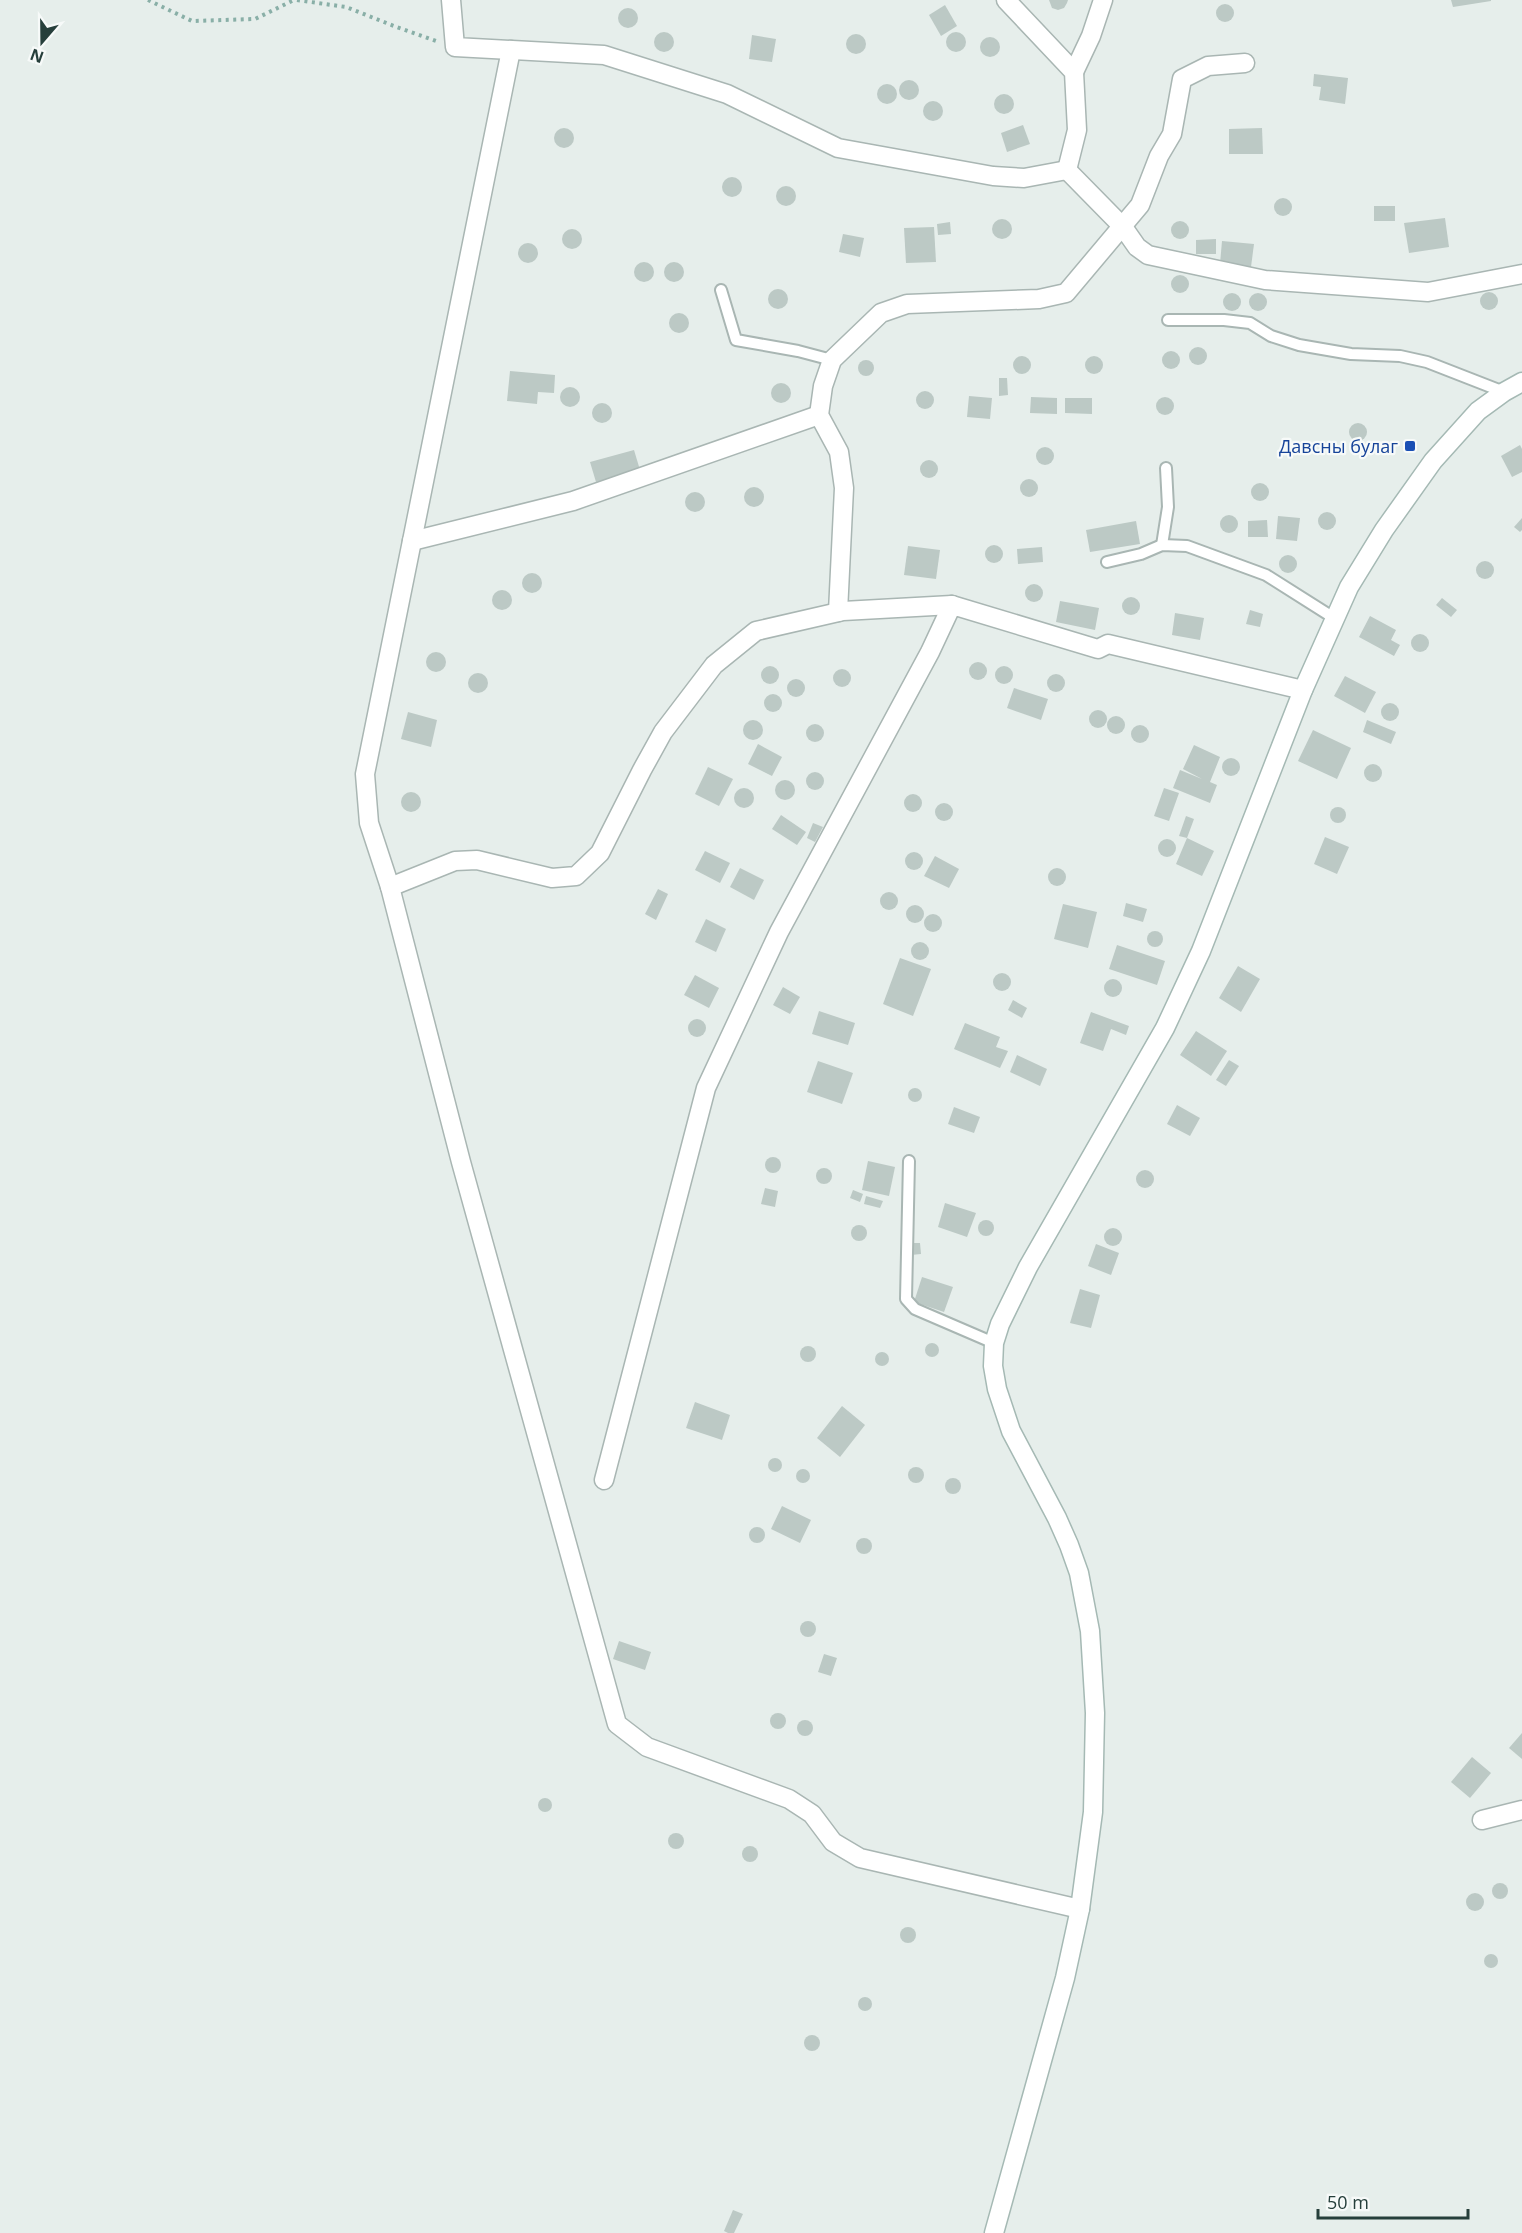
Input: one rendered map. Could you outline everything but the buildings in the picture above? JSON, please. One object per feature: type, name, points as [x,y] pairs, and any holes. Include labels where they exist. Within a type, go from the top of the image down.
[{"type":"street","points":[[451,0],[455,46],[604,55],[727,94],[838,148],[993,176],[1024,178],[1067,170]]},
{"type":"street","points":[[1006,0],[1074,72]]},
{"type":"street","points":[[1067,170],[1077,130],[1074,72],[1091,36],[1103,0]]},
{"type":"street","points":[[511,50],[365,774],[369,823],[390,887],[461,1162],[617,1724],[646,1747],[789,1799],[812,1814],[833,1842],[860,1858],[1080,1909]]},
{"type":"street","points":[[838,612],[844,488],[839,452],[819,415],[823,386],[832,360],[881,313],[908,304],[1039,299],[1066,293],[1140,205],[1160,156],[1172,134],[1182,79],[1208,66],[1245,63]]},
{"type":"street","points":[[1067,170],[1123,226],[1137,247],[1148,255],[1265,280],[1428,292],[1522,274]]},
{"type":"street","points":[[994,2233],[1065,1978],[1080,1909],[1093,1812],[1095,1713],[1090,1631],[1079,1573],[1069,1545],[1003,1411],[993,1366],[994,1343],[1007,1306],[1028,1267],[1165,1028],[1200,951],[1303,690],[1334,618],[1366,556],[1432,461],[1478,411],[1522,382]]},
{"type":"street","points":[[412,541],[573,501],[819,415]]},
{"type":"street","points":[[390,887],[455,861],[477,861],[552,878],[576,876],[600,853],[663,732],[714,665],[756,631],[838,612],[952,604],[1098,649],[1108,644],[1303,690]]},
{"type":"street","points":[[604,1480],[706,1088],[779,932],[930,652],[952,604]]},
{"type":"street","points":[[1482,1820],[1522,1810]]},
{"type":"lane","points":[[721,290],[736,340],[798,351],[832,360]]},
{"type":"lane","points":[[1168,320],[1224,320],[1250,323],[1271,336],[1299,345],[1351,354],[1400,356],[1427,362],[1504,392]]},
{"type":"lane","points":[[1162,545],[1168,507],[1166,468]]},
{"type":"lane","points":[[1107,562],[1141,554],[1162,545],[1187,546],[1266,575],[1334,618]]},
{"type":"lane","points":[[909,1161],[906,1299],[915,1309],[994,1343]]},
{"type":"path","points":[[148,0],[192,21],[255,19],[296,0],[346,7],[455,46]]},
{"type":"place","name":"Давсны булаг","points":[[1410,446]]}]
